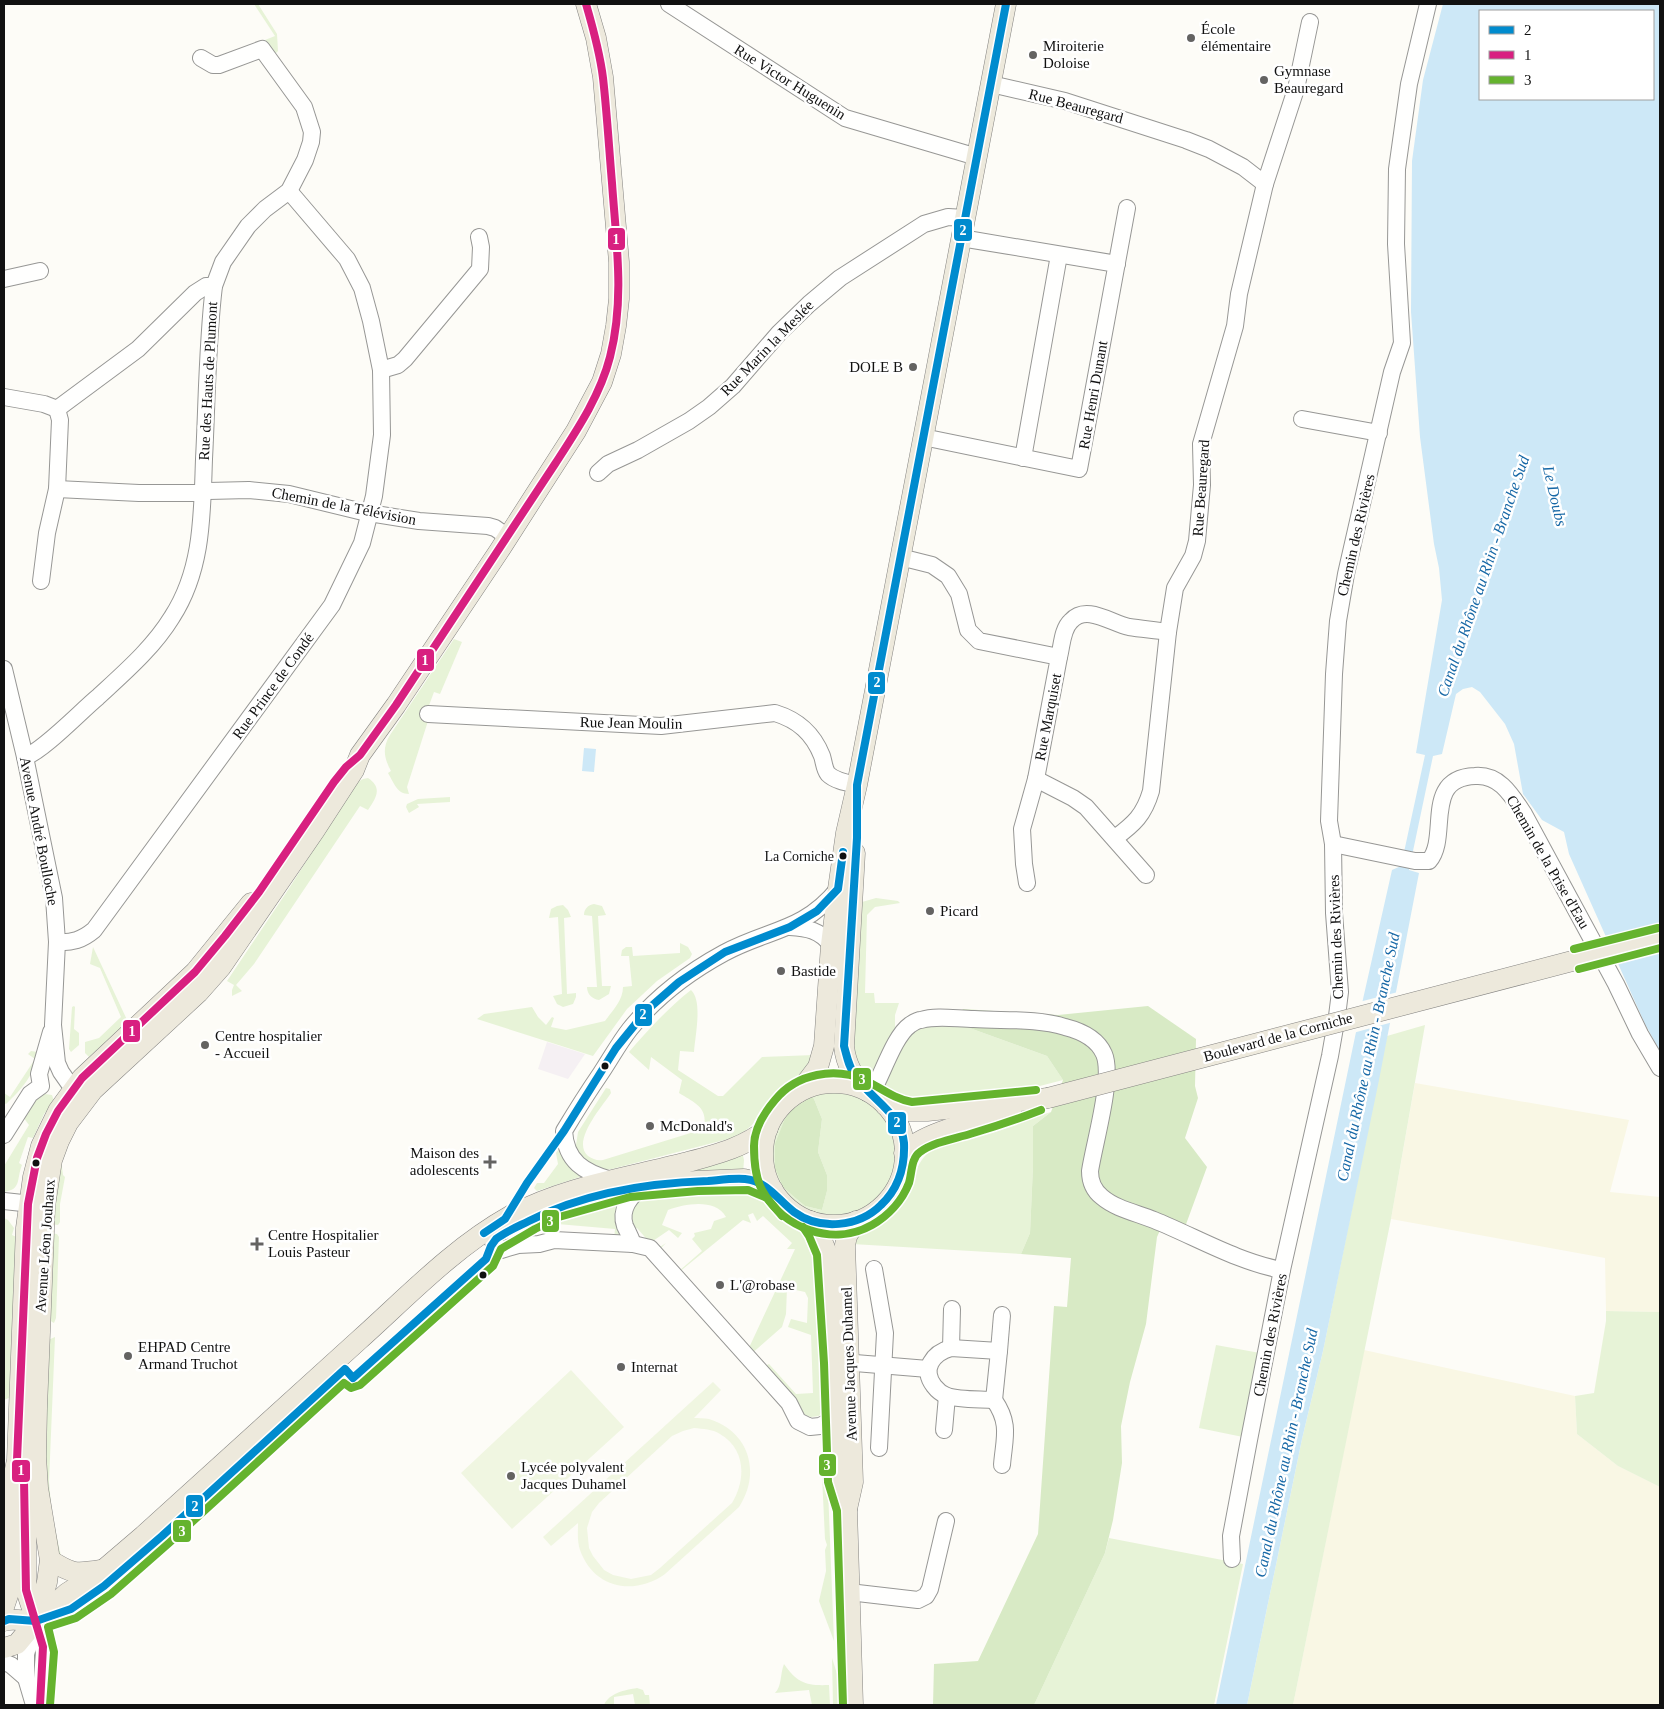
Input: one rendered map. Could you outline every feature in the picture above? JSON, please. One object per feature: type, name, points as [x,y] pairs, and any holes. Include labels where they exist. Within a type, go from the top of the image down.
[{"type":"main road","name":"Avenue Léon Jouhaux","points":[[36,1621],[47,1582],[50,1560],[38,1488],[36,1457],[36,1205],[68,1123],[76,1089],[100,1082],[198,994],[221,967],[315,830],[354,770],[360,755],[508,537],[586,415],[602,382],[611,354],[616,326],[619,299],[619,262],[603,77],[596,38],[586,4]]},
{"type":"main road","points":[[845,889],[844,1046],[848,1066],[852,1074],[895,1119],[900,1130],[904,1153],[902,1170],[891,1195],[872,1213],[856,1221],[834,1225],[811,1221],[791,1211],[779,1199],[766,1174],[763,1162],[764,1145],[768,1128],[778,1110],[800,1092],[818,1067],[824,1046],[831,945],[857,838],[857,785],[1006,4]]},
{"type":"main road","name":"Boulevard de la Corniche","points":[[904,1153],[911,1145],[922,1140],[1043,1099],[1660,938]]},
{"type":"main road","points":[[800,1092],[821,1084],[837,1083],[852,1086],[874,1097]]},
{"type":"main road","name":"Boulevard de la Corniche","points":[[874,1097],[904,1111],[912,1112],[1043,1099]]},
{"type":"main road","points":[[4,1648],[17,1644],[36,1621],[67,1593],[103,1570],[144,1535],[434,1272],[505,1219],[529,1207],[566,1193],[729,1150],[757,1137],[768,1128]]},
{"type":"main road","points":[[4,1639],[36,1621],[71,1609],[104,1586],[463,1264],[493,1242],[530,1220],[556,1208],[613,1190],[643,1185],[744,1179],[761,1183],[773,1190]]},
{"type":"main road","points":[[4,1607],[9,1592],[12,1479],[17,1460],[36,1205]]},
{"type":"main road","name":"Avenue Jacques Duhamel","points":[[811,1221],[822,1239],[827,1253],[841,1363],[853,1482],[847,1509],[853,1705]]},
{"type":"main road","name":"Avenue Jacques Duhamel","points":[[847,1509],[838,1482],[836,1408],[841,1363],[845,1245],[847,1236],[856,1221]]},
{"type":"main road","points":[[17,1460],[24,1479],[26,1590],[36,1621]]},
{"type":"main road","points":[[50,1560],[75,1573],[103,1570]]},
{"type":"main road","points":[[4,1621],[9,1619],[36,1621]]},
{"type":"street","name":"Rue Victor Huguenin","points":[[670,4],[844,118],[977,157]]},
{"type":"street","name":"Chemin des Rivières","points":[[1232,1559],[1231,1536],[1282,1270],[1330,1056],[1337,1016],[1340,992],[1334,913],[1333,844],[1329,821],[1334,674],[1338,621],[1346,574],[1392,372],[1402,342],[1396,244],[1397,169],[1410,84],[1428,4]]},
{"type":"street","name":"Rue Beauregard","points":[[1115,838],[1142,815],[1148,804],[1175,588],[1196,549],[1202,485],[1201,444],[1235,326],[1239,294],[1266,184],[1296,89],[1310,22]]},
{"type":"street","name":"Rue des Hauts de Plumont","points":[[25,757],[32,755],[130,667],[160,635],[185,593],[194,570],[202,524],[214,286],[223,262],[248,226],[265,209],[289,191],[309,152],[312,132],[307,114],[297,96],[262,49],[219,65],[213,65],[201,58]]},
{"type":"street","name":"Rue Beauregard","points":[[992,84],[1065,101],[1186,140],[1209,149],[1243,167],[1266,184]]},
{"type":"street","name":"Rue Prince de Condé","points":[[57,942],[68,943],[86,936],[94,930],[332,605],[362,543],[374,496],[382,435],[381,370],[371,321],[362,288],[347,259],[289,191]]},
{"type":"street","name":"Rue Henri Dunant","points":[[923,437],[1079,469],[1127,208]]},
{"type":"street","name":"Rue Marin la Meslée","points":[[598,474],[608,464],[638,450],[709,407],[733,386],[779,333],[840,278],[924,224],[948,217],[965,218]]},
{"type":"street","points":[[381,370],[398,365],[405,360],[480,269],[481,247],[479,237]]},
{"type":"street","points":[[961,238],[1117,264]]},
{"type":"street","points":[[1023,458],[1059,254]]},
{"type":"street","points":[[4,279],[40,271]]},
{"type":"street","points":[[57,409],[138,349],[195,293],[206,286],[214,286]]},
{"type":"street","points":[[4,397],[44,404],[57,409]]},
{"type":"street","points":[[41,581],[46,534],[57,489],[60,420],[57,409]]},
{"type":"street","points":[[1302,419],[1379,434]]},
{"type":"street","name":"Chemin de la Télévision","points":[[57,489],[124,493],[248,490],[289,494],[419,521],[488,526],[495,528],[508,537]]},
{"type":"street","name":"Rue Marquiset","points":[[900,557],[932,565],[948,576],[959,594],[968,630],[979,641],[1059,657]]},
{"type":"street","name":"Rue Marquiset","points":[[1146,875],[1086,807],[1073,798],[1036,779],[1059,657],[1066,629],[1072,619],[1079,615],[1094,615],[1128,626],[1168,632]]},
{"type":"street","name":"Avenue André Boulloche","points":[[4,669],[25,757],[54,898],[57,942],[53,1025]]},
{"type":"street","name":"Rue Jean Moulin","points":[[428,714],[661,726],[775,713],[799,723],[806,729],[819,748],[825,769],[829,775],[857,785]]},
{"type":"street","name":"Chemin de la Prise d'Eau","points":[[1333,844],[1408,860],[1429,861],[1435,854],[1442,800],[1451,784],[1458,779],[1478,775],[1489,777],[1500,783],[1524,814],[1616,984],[1640,1034],[1660,1068]]},
{"type":"street","points":[[1027,883],[1022,829],[1036,779]]},
{"type":"street","points":[[611,1180],[584,1170],[576,1162],[570,1152],[564,1131],[616,1048],[631,1028],[667,992],[701,967],[725,952],[745,943],[790,927],[817,911],[845,889]]},
{"type":"street","points":[[790,927],[807,928],[816,931],[827,939],[831,945]]},
{"type":"street","points":[[874,1097],[904,1030],[920,1020],[940,1018],[1045,1022],[1064,1026],[1082,1033],[1092,1038],[1100,1046],[1105,1055],[1107,1065],[1102,1114],[1090,1170],[1090,1178],[1096,1192],[1113,1204],[1172,1227],[1253,1263],[1282,1270]]},
{"type":"street","points":[[53,1025],[57,1063],[61,1072],[76,1089]]},
{"type":"street","points":[[40,1086],[38,1074],[53,1025]]},
{"type":"street","points":[[4,1135],[30,1094],[40,1086],[76,1089]]},
{"type":"street","points":[[493,1242],[501,1250],[554,1240],[633,1244],[626,1226],[624,1213],[631,1196],[643,1185]]},
{"type":"street","points":[[4,1201],[36,1205]]},
{"type":"street","name":"Avenue Jacques Duhamel","points":[[633,1244],[650,1248],[789,1403],[798,1421],[810,1427],[820,1426],[831,1418],[836,1408]]},
{"type":"street","points":[[874,1268],[885,1333],[880,1448]]},
{"type":"street","points":[[951,1348],[952,1309]]},
{"type":"street","points":[[1002,1314],[994,1400],[1001,1410],[1005,1424],[1002,1466]]},
{"type":"street","points":[[994,1400],[947,1396],[933,1384],[928,1369],[929,1364],[936,1355],[951,1348],[999,1351]]},
{"type":"street","points":[[841,1363],[928,1369]]},
{"type":"street","points":[[944,1430],[947,1396]]},
{"type":"street","points":[[849,1592],[918,1600],[926,1596],[930,1589],[946,1521]]},
{"type":"street","points":[[34,1705],[26,1678],[26,1654],[36,1621]]},
{"type":"street","points":[[36,1621],[44,1652],[40,1705]]},
{"type":"street","points":[[4,1662],[11,1665],[26,1678]]},
{"type":"shaded area","points":[[547,1042],[585,1054],[568,1079],[538,1069]]},
{"type":"shaded area","points":[[1415,1083],[1629,1120],[1610,1192],[1660,1197],[1660,1312],[1606,1311],[1605,1258],[1391,1219]]},
{"type":"shaded area","points":[[1364,1350],[1575,1396],[1577,1434],[1618,1466],[1660,1487],[1660,1705],[1293,1705]]},
{"type":"green space","points":[[254,4],[258,4],[277,34],[278,51],[275,54],[265,40],[275,36]]},
{"type":"green space","points":[[454,639],[462,642],[440,694],[434,692],[424,719],[428,721],[407,787],[409,794],[405,794],[396,787],[388,773],[391,771],[385,757],[386,744],[390,735]]},
{"type":"green space","points":[[368,778],[377,789],[371,806],[368,810],[360,806],[254,964],[236,985],[242,991],[232,996],[234,985],[227,981],[356,783]]},
{"type":"green space","points":[[450,797],[450,802],[417,804],[419,807],[409,813],[406,807],[407,804],[418,799]]},
{"type":"green space","points":[[876,898],[898,901],[900,903],[875,907],[867,915],[865,993],[874,993],[875,1003],[899,1003],[895,1015],[895,1029],[871,1079],[862,1070],[855,1055],[852,1018],[862,902]]},
{"type":"green space","points":[[594,904],[602,906],[606,915],[598,916],[602,986],[611,986],[609,994],[599,1000],[590,996],[587,987],[597,987],[592,916],[584,915],[587,908]]},
{"type":"green space","points":[[563,905],[571,917],[564,918],[567,994],[576,993],[576,997],[573,1004],[563,1007],[557,1004],[553,996],[562,994],[558,917],[549,918],[551,909]]},
{"type":"green space","points":[[680,943],[688,947],[692,954],[690,958],[657,981],[627,1009],[593,1056],[477,1019],[484,1014],[532,1007],[546,1025],[552,1017],[554,1018],[551,1027],[566,1030],[605,1021],[619,1001],[623,987],[632,986],[629,956],[621,956],[622,950],[626,947],[632,947],[633,956],[680,953]]},
{"type":"green space","points":[[93,947],[128,1022],[89,1057],[85,1053],[85,1042],[99,1038],[121,1017],[100,968],[90,964]]},
{"type":"green space","points":[[691,990],[697,1002],[697,1028],[694,1052],[680,1051],[678,1070],[718,1096],[723,1096],[762,1057],[814,1055],[802,1074],[775,1094],[752,1125],[732,1138],[612,1169],[603,1170],[587,1163],[576,1150],[578,1132],[606,1088],[610,1089],[611,1093],[595,1115],[585,1133],[583,1142],[584,1150],[593,1159],[603,1160],[697,1131],[704,1126],[705,1119],[702,1110],[694,1102],[679,1093],[682,1080],[651,1057],[649,1070],[629,1052],[658,1019]]},
{"type":"green space","points":[[74,1006],[74,1029],[79,1033],[79,1045],[71,1052],[69,1049],[72,1007]]},
{"type":"green space","points":[[1148,1006],[1196,1039],[1195,1086],[1198,1098],[1185,1138],[1207,1167],[1185,1227],[1165,1219],[1157,1237],[1146,1324],[1130,1382],[1121,1426],[1122,1463],[1113,1520],[1105,1553],[1034,1705],[933,1705],[934,1664],[978,1661],[1038,1534],[1054,1306],[1067,1307],[1071,1258],[1021,1254],[1030,1233],[1033,1126],[1051,1112],[1063,1080],[1047,1056],[953,1022],[963,1009],[1058,1015]]},
{"type":"green space","points":[[953,1022],[1047,1056],[1063,1080],[1032,1088],[906,1102],[898,1099],[882,1086],[903,1040],[920,1025]]},
{"type":"green space","points":[[1425,1025],[1391,1219],[1293,1705],[1247,1705],[1302,1439],[1323,1351],[1387,1036]]},
{"type":"green space","points":[[31,1051],[38,1052],[31,1074],[6,1104],[4,1103],[4,1093],[10,1097],[35,1059],[28,1054]]},
{"type":"green space","points":[[831,1090],[861,1097],[882,1112],[894,1133],[896,1157],[891,1181],[877,1201],[856,1214],[828,1217],[810,1213],[789,1201],[774,1180],[769,1163],[769,1146],[774,1130],[783,1115],[796,1103],[812,1095]],"holes":[[[814,1099],[822,1119],[818,1152],[827,1175],[827,1191],[822,1210],[805,1206],[783,1187]]]},
{"type":"green space","points":[[45,1094],[52,1095],[54,1101],[44,1114],[33,1138],[28,1137],[19,1163],[22,1165],[18,1183],[14,1189],[4,1192],[4,1166],[29,1125],[23,1117],[33,1102]]},
{"type":"green space","points":[[811,1097],[814,1099],[822,1119],[818,1152],[827,1175],[827,1191],[822,1210],[805,1206],[783,1187],[775,1168],[775,1144],[784,1121],[790,1111]]},
{"type":"green space","points":[[1051,1112],[1033,1126],[1030,1233],[1021,1254],[852,1244],[862,1234],[897,1208],[921,1161],[934,1148]]},
{"type":"green space","points":[[561,1146],[583,1176],[537,1191],[534,1188],[537,1183],[544,1183],[558,1164],[556,1153]]},
{"type":"green space","points":[[742,1151],[744,1160],[743,1174],[645,1181]]},
{"type":"green space","points":[[61,1160],[65,1177],[60,1204],[60,1222],[58,1225],[50,1224]]},
{"type":"green space","points":[[739,1188],[756,1192],[781,1220],[809,1236],[814,1243],[818,1258],[824,1408],[819,1416],[811,1417],[804,1415],[764,1370],[765,1366],[769,1364],[796,1394],[813,1393],[811,1335],[788,1327],[791,1319],[807,1323],[808,1298],[805,1292],[787,1288],[786,1314],[782,1327],[750,1355],[747,1352],[795,1249],[787,1249],[792,1243],[763,1216],[757,1221],[753,1213],[748,1215],[751,1223],[743,1220],[678,1273],[657,1249],[666,1243],[659,1250],[679,1271],[702,1251],[692,1239],[695,1236],[694,1233],[711,1229],[714,1221],[726,1217],[721,1211],[715,1207],[699,1204],[668,1210],[662,1225],[682,1233],[678,1238],[669,1230],[650,1243],[637,1228],[633,1227],[629,1213],[633,1203],[646,1193]]},
{"type":"green space","points":[[620,1196],[623,1198],[621,1237],[614,1239],[615,1229],[546,1223],[544,1232],[525,1231],[569,1211]]},
{"type":"green space","points":[[4,1218],[14,1228],[12,1235],[19,1238],[11,1397],[4,1400]]},
{"type":"green space","points":[[50,1233],[57,1234],[59,1237],[56,1318],[54,1323],[49,1320]]},
{"type":"green space","points":[[1606,1311],[1660,1312],[1660,1487],[1618,1466],[1577,1434],[1575,1396],[1594,1393]]},
{"type":"green space","points":[[55,1337],[49,1482],[52,1515],[61,1556],[60,1561],[42,1473],[48,1340]]},
{"type":"green space","points":[[1216,1345],[1260,1353],[1243,1437],[1199,1428]]},
{"type":"green space","points":[[571,1370],[624,1427],[512,1529],[461,1473]]},
{"type":"green space","points":[[713,1382],[721,1390],[694,1418],[709,1419],[723,1425],[734,1433],[742,1444],[748,1455],[750,1468],[746,1494],[739,1507],[665,1574],[641,1585],[616,1585],[605,1581],[586,1563],[579,1547],[578,1523],[551,1546],[543,1537]],"holes":[[[694,1428],[717,1432],[729,1440],[735,1448],[739,1456],[741,1475],[740,1485],[732,1503],[651,1575],[631,1579],[613,1575],[604,1570],[589,1548],[587,1528],[592,1512],[599,1503],[672,1436]]]},
{"type":"green space","points":[[826,1438],[834,1641],[819,1601],[826,1571],[825,1550],[827,1545],[825,1539],[821,1455]]},
{"type":"green space","points":[[1109,1538],[1243,1564],[1214,1705],[1034,1705],[1105,1553]]},
{"type":"green space","points":[[832,1658],[840,1683],[841,1705],[833,1705]]},
{"type":"green space","points":[[784,1664],[793,1675],[803,1682],[815,1685],[829,1685],[830,1705],[812,1705],[809,1690],[775,1693],[779,1687]]},
{"type":"green space","points":[[637,1688],[643,1690],[645,1695],[649,1695],[650,1705],[635,1705],[633,1694],[614,1697],[614,1705],[604,1705],[613,1695]]},
{"type":"water","points":[[1443,4],[1660,4],[1660,1051],[1645,1024],[1569,854],[1564,832],[1542,820],[1523,794],[1514,744],[1505,724],[1480,692],[1472,687],[1463,689],[1456,694],[1442,754],[1433,756],[1409,870],[1419,873],[1379,1080],[1247,1705],[1216,1705],[1361,1008],[1392,870],[1401,866],[1425,755],[1416,753],[1442,600],[1420,437],[1411,312],[1412,161],[1423,80]]},
{"type":"water","points":[[584,748],[596,749],[594,772],[582,771]]},
{"type":"pier","points":[[1660,923],[1660,952],[1615,964],[1604,938]]},
{"type":"pier","points":[[1398,992],[1393,1022],[1353,1033],[1359,1002]]},
{"type":"transit line","name":"1","points":[[40,1705],[43,1647],[26,1590],[24,1479],[17,1460],[28,1204],[37,1158],[46,1134],[58,1111],[82,1078],[195,972],[259,892],[334,782],[346,767],[360,755],[396,705],[555,464],[594,399],[606,371],[615,335],[618,270],[603,78],[594,31],[586,4]]},
{"type":"transit line","name":"2","points":[[4,1621],[9,1619],[36,1621],[71,1609],[104,1586],[162,1536],[345,1369],[353,1378],[486,1259],[496,1239],[529,1221],[571,1203],[616,1191],[662,1184],[745,1179],[760,1183],[794,1212],[804,1218],[815,1222],[839,1224],[851,1222],[872,1212],[892,1192],[902,1169],[904,1143],[902,1132],[892,1115],[854,1074],[844,1046],[857,838],[857,785],[1006,4]]},
{"type":"transit line","name":"2","points":[[484,1233],[505,1219],[527,1183],[564,1131],[616,1048],[647,1010],[679,982],[725,952],[790,927],[817,911],[838,889],[843,852]]},
{"type":"transit line","name":"3","points":[[1574,949],[1658,928]]},
{"type":"transit line","name":"3","points":[[1579,969],[1660,948]]},
{"type":"transit line","name":"3","points":[[1036,1090],[912,1102],[893,1096],[865,1080],[853,1076],[829,1073],[805,1078],[784,1091],[760,1121],[754,1139],[756,1174],[762,1190],[771,1204],[796,1224],[826,1234],[857,1231],[878,1221],[889,1213],[898,1202],[906,1190],[912,1166],[920,1152],[937,1143],[997,1126],[1041,1110]]},
{"type":"transit line","name":"3","points":[[50,1705],[54,1652],[48,1627],[76,1618],[111,1594],[344,1383],[351,1388],[360,1385],[493,1266],[501,1249],[559,1217],[630,1197],[698,1191],[748,1190],[767,1198],[782,1216]]},
{"type":"transit line","name":"3","points":[[803,1227],[817,1255],[824,1363],[828,1482],[837,1511],[843,1705]]},
{"type":"place","name":"École élémentaire","points":[[1191,38]]},
{"type":"place","name":"Miroiterie Doloise","points":[[1033,55]]},
{"type":"place","name":"Gymnase Beauregard","points":[[1264,80]]},
{"type":"place","name":"DOLE B","points":[[913,367]]},
{"type":"place","name":"La Corniche","points":[[843,856]]},
{"type":"place","name":"Picard","points":[[930,911]]},
{"type":"place","name":"Bastide","points":[[781,971]]},
{"type":"place","name":"Centre hospitalier - Accueil","points":[[205,1045]]},
{"type":"place","name":"McDonald's","points":[[650,1126]]},
{"type":"place","name":"Maison des adolescents","points":[[490,1162]]},
{"type":"place","name":"Centre Hospitalier Louis Pasteur","points":[[257,1244]]},
{"type":"place","name":"L'@robase","points":[[720,1285]]},
{"type":"place","name":"EHPAD Centre Armand Truchot","points":[[128,1356]]},
{"type":"place","name":"Internat","points":[[621,1367]]},
{"type":"place","name":"Lycée polyvalent Jacques Duhamel","points":[[511,1476]]},
{"type":"water label","name":"Le Doubs","points":[[1555,496]]},
{"type":"water label","name":"Canal du Rhône au Rhin - Branche Sud","points":[[1483,576]]},
{"type":"water label","name":"Canal du Rhône au Rhin - Branche Sud","points":[[1368,1057]]},
{"type":"water label","name":"Canal du Rhône au Rhin - Branche Sud","points":[[1286,1453]]}]
